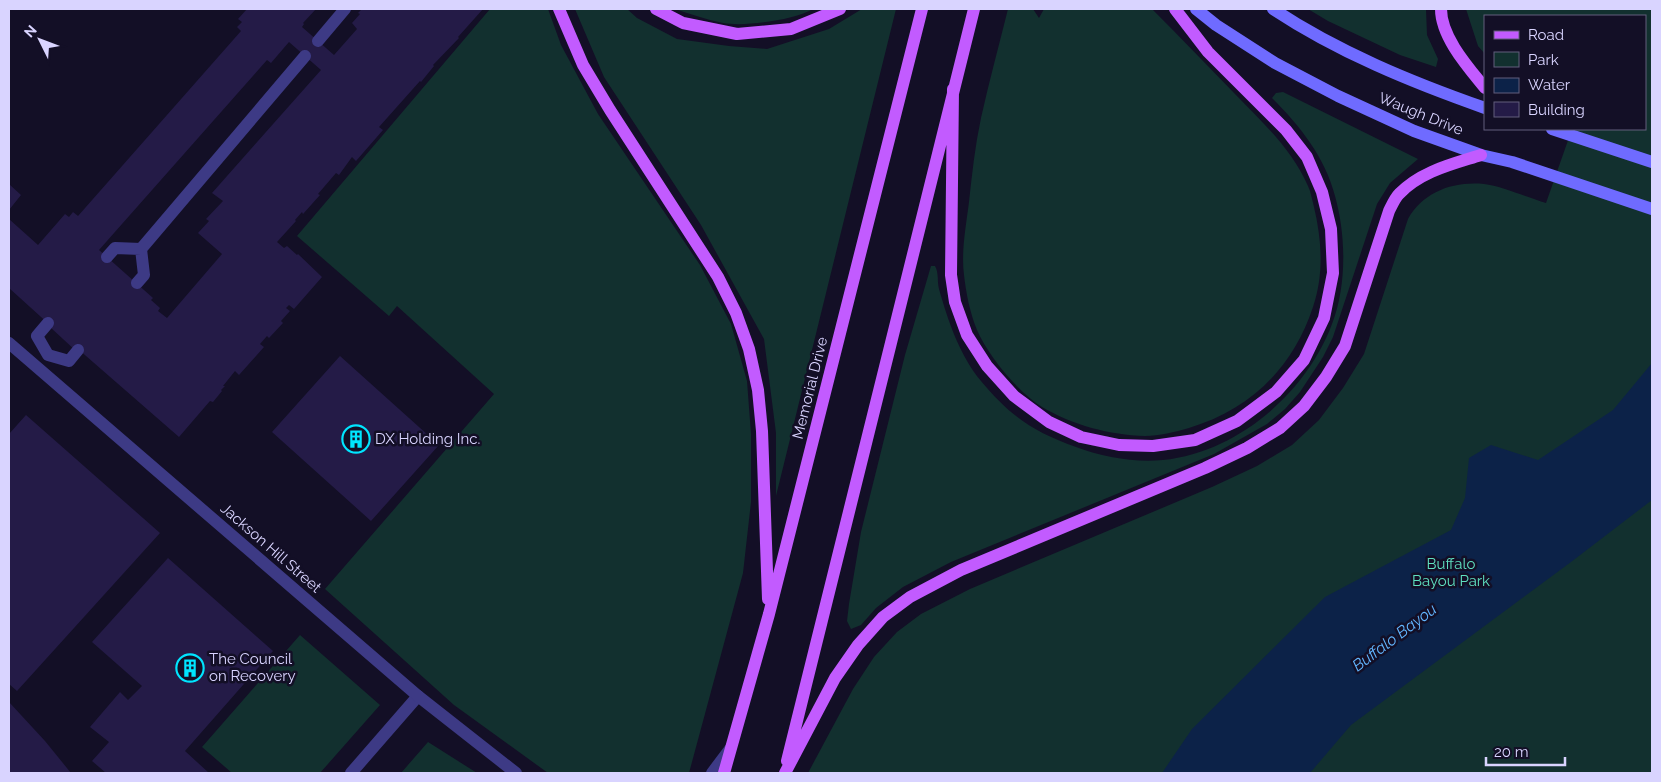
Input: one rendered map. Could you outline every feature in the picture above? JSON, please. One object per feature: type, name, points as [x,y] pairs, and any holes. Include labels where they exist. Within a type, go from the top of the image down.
[{"type":"main road","points":[[560,9],[588,72],[718,277],[736,313],[749,350],[758,390],[762,431],[769,614]]},
{"type":"main road","points":[[656,9],[683,23],[738,34],[791,29],[840,9]]},
{"type":"main road","name":"Memorial Drive","points":[[724,773],[769,614],[922,9]]},
{"type":"main road","points":[[784,773],[974,9]]},
{"type":"main road","points":[[953,89],[951,275],[955,302],[967,335],[987,366],[1014,396],[1049,422],[1082,437],[1119,445],[1153,446],[1195,440],[1237,421],[1276,392],[1304,360],[1324,318],[1334,273],[1331,229],[1322,192],[1307,157],[1286,130],[1208,52],[1175,9]]},
{"type":"main road","name":"Waugh Drive","points":[[1196,9],[1216,25],[1276,63],[1338,96],[1414,131],[1481,155],[1512,162],[1652,209]]},
{"type":"main road","name":"Waugh Drive","points":[[1273,9],[1298,26],[1358,58],[1428,88],[1484,108]]},
{"type":"main road","points":[[1441,9],[1441,17],[1452,43],[1467,67],[1484,87]]},
{"type":"main road","points":[[1555,130],[1652,162]]},
{"type":"main road","points":[[784,773],[835,678],[858,645],[883,617],[910,597],[962,570],[1205,468],[1247,448],[1286,423],[1304,406],[1326,377],[1345,346],[1389,211],[1398,194],[1432,171],[1481,155]]},
{"type":"street","points":[[318,41],[345,9]]},
{"type":"street","points":[[137,283],[144,274],[141,249],[305,56]]},
{"type":"street","points":[[107,257],[115,248],[141,249]]},
{"type":"street","points":[[48,323],[37,336],[48,355],[68,360],[78,350]]},
{"type":"street","name":"Jackson Hill Street","points":[[11,349],[37,368],[418,696],[516,773]]},
{"type":"street","points":[[37,368],[48,355]]},
{"type":"street","points":[[351,773],[418,696]]},
{"type":"street","points":[[712,773],[730,749]]},
{"type":"green space","points":[[490,9],[548,9],[561,45],[598,114],[700,265],[731,324],[747,381],[751,434],[751,502],[743,573],[689,773],[548,773],[454,705],[325,589],[494,394],[397,306],[389,316],[297,236]]},
{"type":"green space","points":[[575,9],[627,9],[637,18],[677,39],[767,49],[829,29],[862,9],[896,9],[776,496],[776,433],[764,339],[701,225],[604,77]]},
{"type":"green space","points":[[675,9],[813,9],[805,13],[769,22],[732,24],[705,19]]},
{"type":"green space","points":[[1008,9],[1033,9],[1039,18],[1044,9],[1152,9],[1266,126],[1294,160],[1311,193],[1317,220],[1321,257],[1317,295],[1294,349],[1281,367],[1250,398],[1231,410],[1189,428],[1156,435],[1118,434],[1092,428],[1066,419],[1042,407],[1014,383],[988,351],[977,330],[970,310],[963,266],[963,248],[979,128]]},
{"type":"green space","points":[[1308,9],[1426,9],[1427,35],[1438,59],[1436,67],[1400,55],[1328,21]]},
{"type":"green space","name":"Buffalo Bayou Park","points":[[1466,9],[1652,9],[1652,773],[808,773],[853,689],[874,657],[897,632],[921,614],[970,589],[1212,487],[1257,466],[1292,445],[1319,420],[1343,388],[1364,354],[1408,219],[1414,210],[1430,195],[1461,184],[1484,184],[1499,187],[1546,203],[1572,130],[1646,130],[1646,15],[1484,15],[1484,53],[1478,46]]},
{"type":"green space","points":[[1283,92],[1418,159],[1390,183],[1377,204],[1333,337],[1323,357],[1300,392],[1285,409],[1267,424],[1214,454],[951,562],[903,587],[876,608],[861,625],[851,629],[847,621],[861,532],[905,355],[931,266],[935,266],[938,286],[951,326],[961,349],[981,381],[1002,404],[1035,429],[1097,454],[1130,460],[1152,461],[1191,455],[1217,445],[1243,432],[1266,415],[1287,395],[1305,373],[1320,349],[1337,309],[1342,277],[1343,243],[1339,211],[1325,168],[1302,131],[1272,98],[1276,93]]},
{"type":"green space","points":[[300,635],[380,705],[320,773],[232,773],[202,747]]},
{"type":"green space","points":[[428,742],[477,773],[401,773]]},
{"type":"water","name":"Buffalo Bayou","points":[[1652,363],[1652,500],[1351,725],[1310,773],[1162,773],[1192,729],[1325,597],[1451,530],[1465,498],[1469,458],[1491,445],[1538,460],[1613,410]]},
{"type":"building","points":[[247,9],[316,9],[303,23],[302,27],[334,55],[357,29],[352,23],[362,9],[483,9],[433,65],[421,82],[379,127],[383,130],[356,161],[352,157],[339,175],[336,173],[318,194],[320,195],[303,214],[302,212],[277,242],[284,248],[287,246],[298,254],[322,277],[294,309],[289,305],[286,308],[290,311],[281,321],[283,323],[269,338],[267,336],[260,344],[264,347],[239,375],[235,371],[213,402],[210,401],[179,437],[78,349],[76,351],[9,288],[9,219],[38,245],[65,214],[69,217],[73,212],[78,216],[241,31],[237,27],[242,22],[238,19]],"holes":[[[289,42],[321,70],[212,193],[223,201],[206,219],[209,221],[198,233],[222,254],[167,318],[158,311],[160,308],[151,300],[153,298],[99,250],[267,60],[271,63]]]},
{"type":"building","points":[[9,184],[21,195],[9,210]]},
{"type":"building","name":"DX Holding Inc.","points":[[340,356],[439,445],[371,521],[272,432]]},
{"type":"building","points":[[26,415],[160,533],[17,691],[9,684],[9,434]]},
{"type":"building","name":"The Council on Recovery","points":[[168,558],[273,651],[185,751],[209,773],[106,773],[92,761],[109,742],[90,727],[120,692],[128,700],[142,686],[92,642]]},
{"type":"building","points":[[9,702],[45,741],[71,773],[9,773]]},
{"type":"place","name":"DX Holding Inc.","points":[[356,439]]},
{"type":"place","name":"The Council on Recovery","points":[[190,668]]}]
